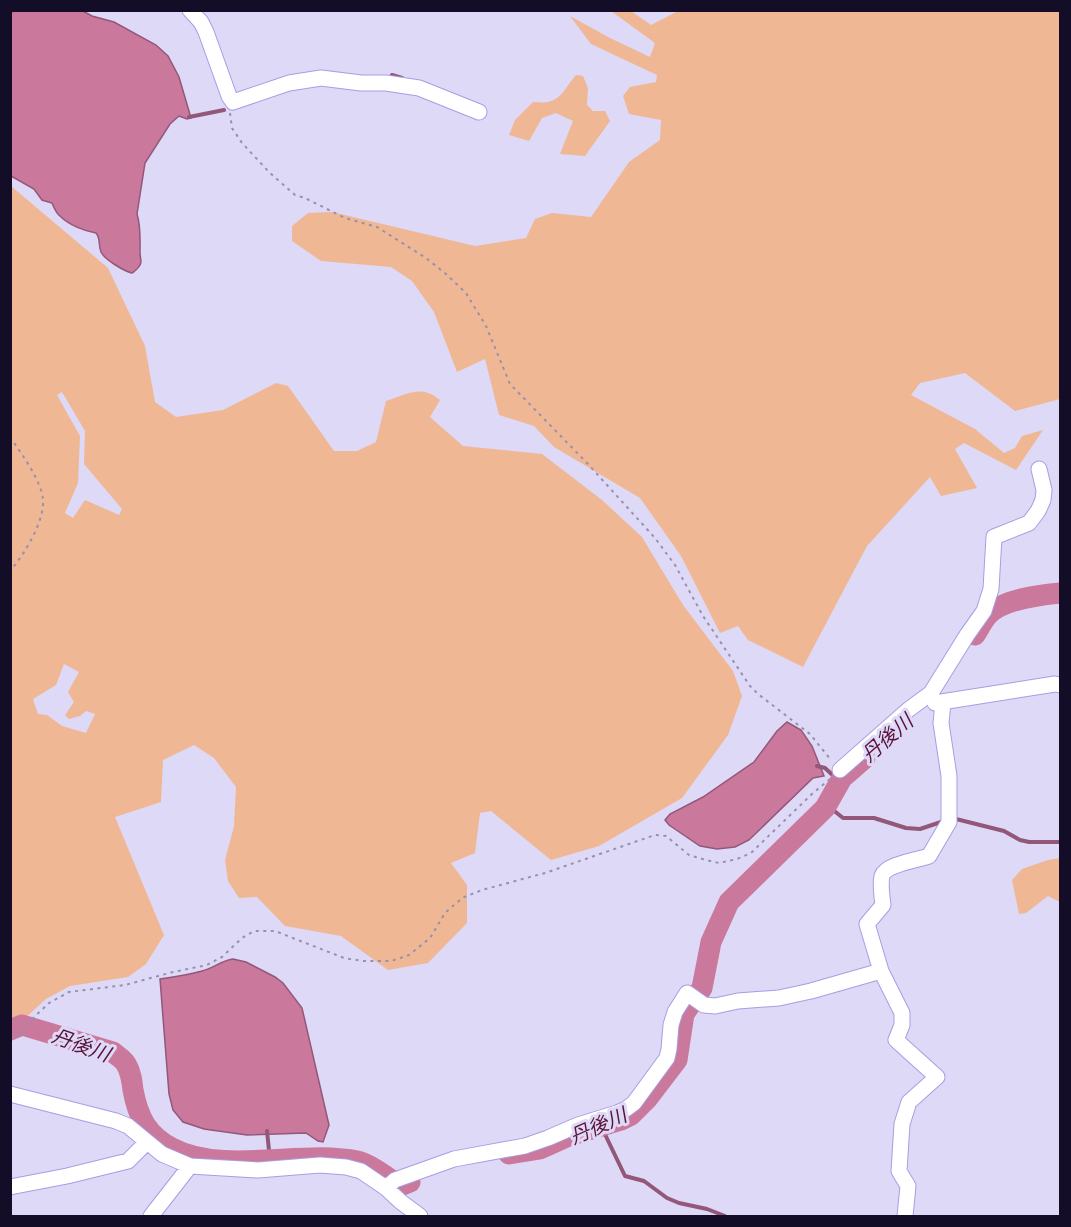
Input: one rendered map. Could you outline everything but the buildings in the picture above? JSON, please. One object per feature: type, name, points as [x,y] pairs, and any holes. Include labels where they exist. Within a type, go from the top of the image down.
[{"type":"street","points":[[190,10],[201,22],[206,32],[232,102],[289,83],[321,78],[419,88],[479,112]]},
{"type":"street","points":[[905,1216],[908,1186],[899,1171],[902,1124],[909,1102],[937,1077],[896,1040],[902,1025],[902,1012],[881,971],[867,924],[883,905],[881,878],[885,871],[891,867],[929,856],[949,820],[949,776],[941,723],[931,693],[984,611],[991,589],[993,537],[1029,523],[1038,511],[1044,490],[1039,469]]},
{"type":"street","points":[[835,774],[908,710],[932,701],[1060,685]]},
{"type":"street","points":[[10,1094],[116,1121],[128,1126],[162,1154],[190,1166],[258,1170],[320,1165],[346,1167],[391,1184],[454,1159],[525,1146],[626,1109],[634,1103],[667,1058],[671,1024],[675,1012],[687,993],[704,1005],[715,1006],[738,1001],[779,998],[881,971]]},
{"type":"street","points":[[10,1186],[67,1176],[128,1161],[147,1142]]},
{"type":"street","points":[[151,1216],[190,1166]]},
{"type":"street","points":[[391,1184],[400,1209],[420,1216]]},
{"type":"path","points":[[10,1038],[19,1035],[49,1003],[69,992],[125,986],[207,965],[222,957],[242,938],[254,931],[275,932],[344,958],[391,961],[409,955],[430,938],[445,913],[462,897],[562,867],[655,835],[666,836],[689,855],[706,860],[719,863],[737,859],[751,853],[813,792],[835,774],[810,734],[750,686],[703,616],[675,565],[655,538],[587,463],[510,384],[486,326],[466,293],[426,258],[377,227],[345,218],[295,195],[242,143],[232,128],[229,111],[232,102]]},
{"type":"path","points":[[10,437],[40,487],[43,501],[38,527],[10,571]]},
{"type":"shaded area","points":[[16,10],[83,11],[114,22],[156,45],[168,56],[179,77],[191,118],[179,116],[170,124],[145,163],[137,214],[140,228],[141,262],[132,273],[115,265],[103,255],[96,233],[68,222],[57,213],[52,203],[42,200],[34,189],[11,176],[10,13]]},
{"type":"shaded area","points":[[611,11],[631,11],[651,25],[678,11],[1060,11],[1060,399],[1015,411],[965,373],[920,383],[911,395],[975,429],[1004,453],[1015,448],[1022,436],[1043,430],[1016,470],[964,443],[955,449],[977,488],[941,496],[930,477],[867,546],[803,667],[748,640],[738,626],[720,633],[681,556],[640,498],[554,447],[534,426],[499,415],[485,359],[457,372],[434,312],[412,281],[391,267],[321,261],[292,241],[292,226],[308,213],[332,212],[475,246],[526,238],[535,219],[552,213],[591,217],[629,162],[660,140],[661,120],[629,114],[623,96],[630,87],[656,82],[657,75],[591,44],[570,16],[650,57],[655,43]]},
{"type":"shaded area","points":[[576,75],[583,76],[588,88],[587,105],[593,111],[605,111],[610,121],[585,156],[560,154],[573,121],[556,113],[542,118],[529,141],[509,135],[515,120],[533,102],[546,102],[557,98]]},
{"type":"shaded area","points":[[11,186],[108,268],[145,346],[155,402],[176,417],[223,410],[276,383],[288,386],[334,451],[357,451],[376,442],[386,401],[420,391],[433,395],[440,400],[430,417],[463,446],[542,454],[602,500],[642,537],[683,605],[733,671],[742,696],[728,735],[682,798],[599,846],[551,860],[491,811],[480,813],[475,853],[451,863],[467,885],[467,923],[428,963],[388,970],[341,936],[285,926],[257,897],[239,898],[228,881],[225,860],[234,826],[236,787],[214,758],[194,745],[163,760],[161,802],[115,817],[164,935],[146,964],[128,977],[70,986],[46,999],[25,1018],[11,1025]],"holes":[[[62,392],[85,431],[84,464],[122,509],[119,515],[85,500],[73,518],[65,513],[78,483],[80,436],[57,395]],[[64,664],[79,672],[68,692],[74,702],[65,715],[69,719],[80,716],[86,711],[95,714],[86,733],[62,726],[47,715],[38,714],[33,699],[56,685]]]},
{"type":"shaded area","points":[[787,722],[801,730],[812,746],[824,776],[813,778],[749,840],[735,847],[717,849],[700,846],[669,825],[665,820],[670,814],[703,797],[754,762],[777,731]]},
{"type":"shaded area","points":[[1060,858],[1060,902],[1048,896],[1026,913],[1019,914],[1012,880],[1022,869]]},
{"type":"shaded area","points":[[233,959],[246,962],[275,977],[283,983],[302,1008],[329,1125],[323,1142],[306,1133],[247,1135],[204,1129],[183,1122],[173,1110],[169,1094],[160,979],[202,971]]},
{"type":"waterway","points":[[392,75],[402,78]]},
{"type":"waterway","points":[[189,117],[224,110]]},
{"type":"waterway","name":"丹後川","points":[[975,635],[988,615],[1003,605],[1022,599],[1060,593]]},
{"type":"waterway","name":"丹後川","points":[[509,1154],[540,1149],[569,1136],[621,1120],[631,1115],[648,1098],[677,1060],[684,1014],[702,988],[711,942],[729,902],[825,808],[842,778],[865,758]]},
{"type":"waterway","points":[[817,766],[825,768],[840,782]]},
{"type":"waterway","points":[[827,805],[843,818],[874,818],[906,828],[920,829],[944,821]]},
{"type":"waterway","points":[[951,820],[956,819],[1004,831],[1029,842],[1060,842]]},
{"type":"waterway","name":"丹後川","points":[[10,1030],[22,1025],[113,1052],[128,1067],[138,1109],[150,1131],[163,1143],[189,1155],[228,1161],[311,1158],[350,1160],[368,1165],[400,1186],[410,1182]]},
{"type":"waterway","points":[[601,1126],[625,1176],[644,1181],[667,1198],[679,1203],[707,1209],[725,1216]]},
{"type":"waterway","points":[[267,1131],[270,1160]]}]
